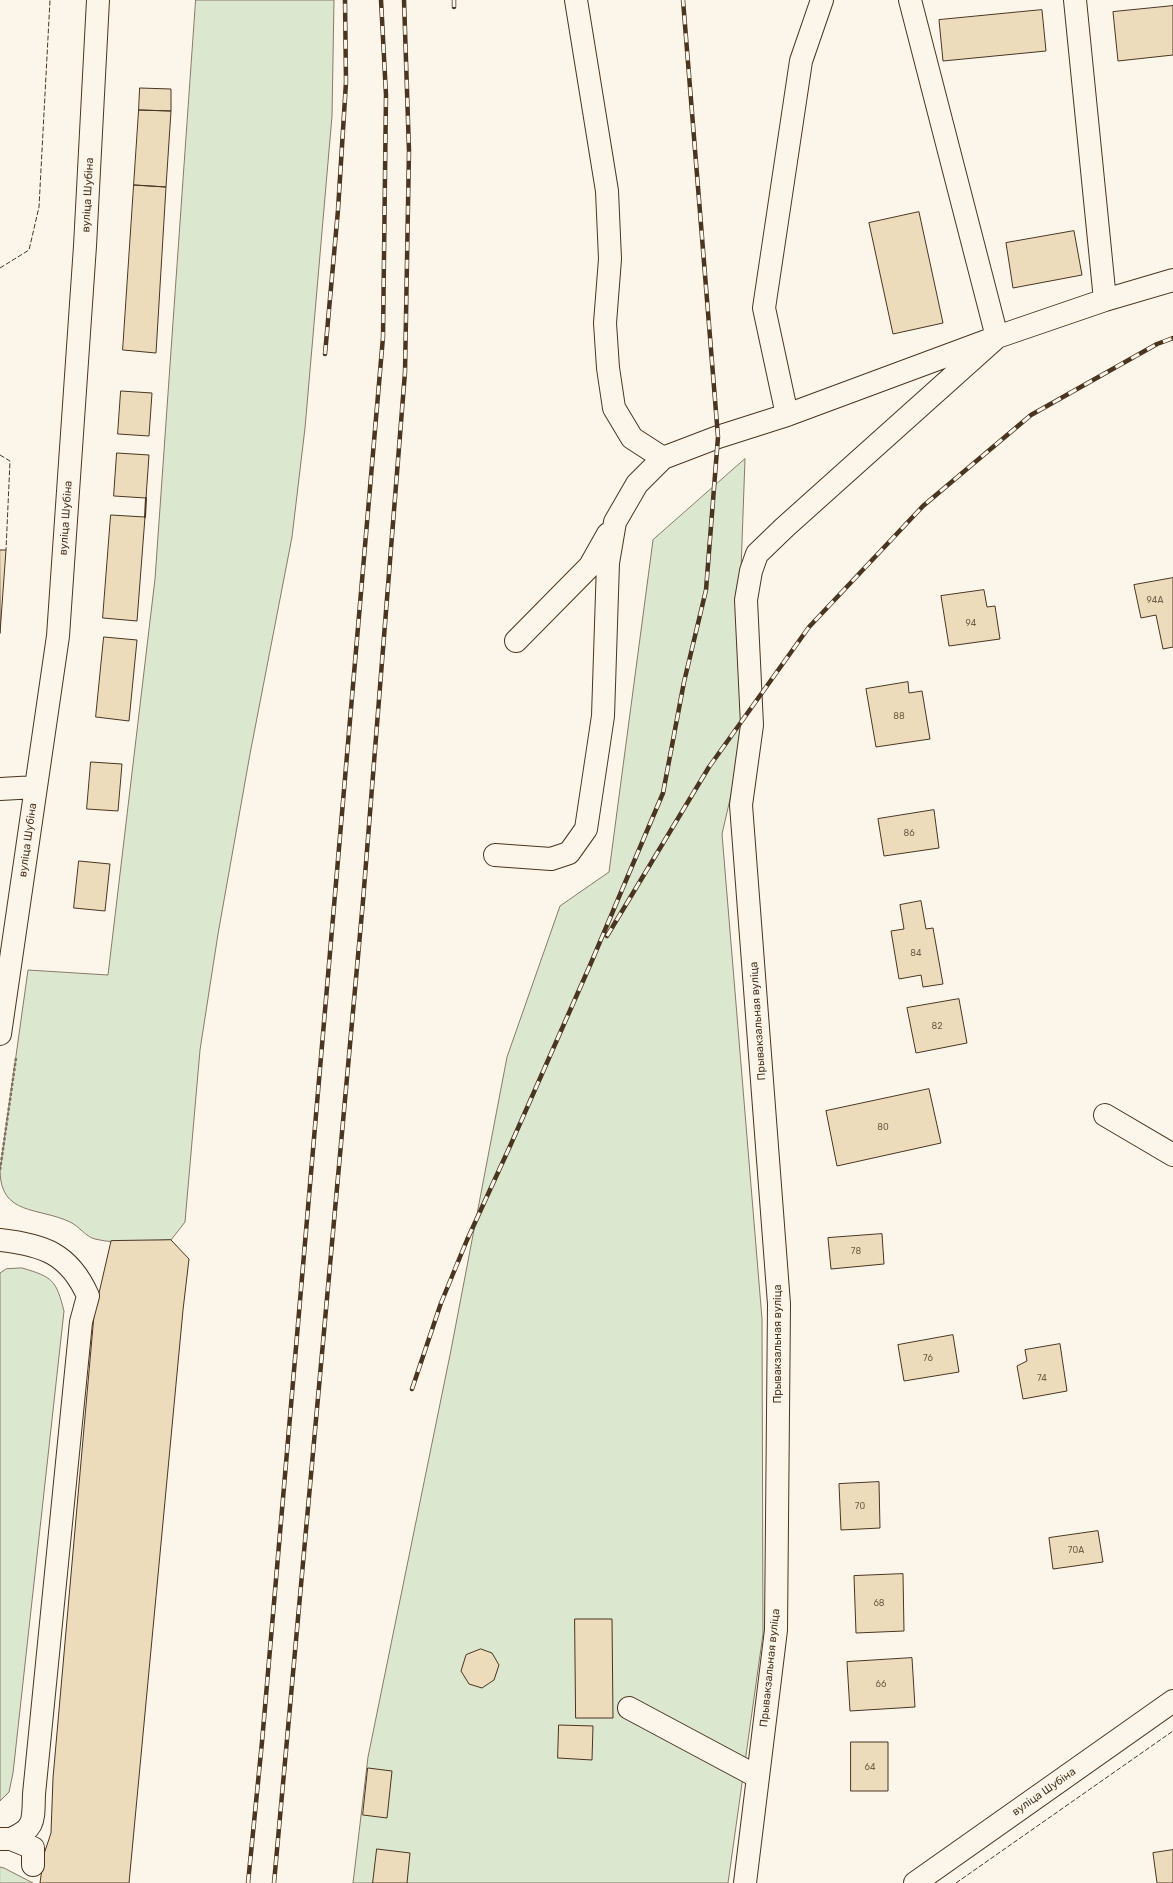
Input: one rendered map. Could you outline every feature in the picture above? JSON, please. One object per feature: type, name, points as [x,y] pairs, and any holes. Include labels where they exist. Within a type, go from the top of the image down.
[{"type":"street","name":"вуліца Шубіна","points":[[0,1034],[58,636],[85,246],[98,0]]},
{"type":"street","points":[[576,0],[607,191],[610,260],[605,323],[608,368],[614,408],[632,438],[663,458]]},
{"type":"street","points":[[787,415],[764,308],[801,61],[822,0]]},
{"type":"street","points":[[910,0],[997,337]]},
{"type":"street","points":[[1075,0],[1105,300]]},
{"type":"street","points":[[516,641],[590,566],[637,484],[663,458],[718,437],[787,415],[997,337],[1105,300],[1173,280]]},
{"type":"street","name":"Прывакзальная вуліца","points":[[745,1883],[776,1630],[779,1304],[742,805],[752,725],[746,600],[751,571],[757,554],[820,495],[997,337]]},
{"type":"street","points":[[495,855],[551,859],[569,853],[586,828],[603,716],[608,563],[615,522]]},
{"type":"street","points":[[0,789],[36,787]]},
{"type":"street","points":[[1105,1115],[1173,1155]]},
{"type":"street","points":[[0,1240],[28,1243],[50,1252],[69,1265],[78,1276],[88,1296],[81,1322],[35,1786],[34,1815],[30,1827],[22,1834],[5,1839]]},
{"type":"street","name":"вуліца Шубіна","points":[[915,1883],[1173,1701]]},
{"type":"street","points":[[629,1708],[758,1777]]},
{"type":"street","points":[[5,1839],[33,1848],[33,1865]]},
{"type":"green space","points":[[196,0],[334,0],[332,116],[305,428],[292,537],[250,754],[218,934],[200,1050],[185,1222],[171,1240],[114,1242],[92,1238],[70,1222],[58,1217],[23,1208],[14,1203],[7,1195],[2,1185],[0,1170],[28,970],[108,975],[155,579]]},
{"type":"green space","points":[[745,459],[739,626],[742,747],[722,834],[762,1319],[763,1634],[728,1883],[353,1883],[368,1757],[451,1350],[507,1057],[560,906],[609,872],[653,540]]},
{"type":"green space","points":[[22,1268],[41,1274],[52,1281],[58,1292],[64,1311],[13,1773],[9,1792],[0,1801],[0,1273],[6,1269]]},
{"type":"green space","points":[[0,1867],[4,1868],[33,1883],[0,1883]]},
{"type":"building","points":[[1173,6],[1173,55],[1118,61],[1113,12]]},
{"type":"building","points":[[1042,10],[1046,51],[943,61],[939,20]]},
{"type":"building","points":[[140,88],[171,89],[171,111],[139,110]]},
{"type":"building","points":[[139,110],[171,111],[166,187],[134,185]]},
{"type":"building","points":[[134,185],[166,187],[156,353],[123,350]]},
{"type":"building","points":[[919,212],[943,323],[893,334],[869,223]]},
{"type":"building","points":[[1074,231],[1082,275],[1013,288],[1006,243]]},
{"type":"building","points":[[121,391],[152,393],[149,436],[118,434]]},
{"type":"building","points":[[117,453],[149,455],[146,498],[114,496]]},
{"type":"building","points":[[111,515],[145,517],[137,621],[103,618]]},
{"type":"building","points":[[0,550],[6,550],[0,633]]},
{"type":"building","points":[[1173,578],[1173,647],[1163,649],[1156,615],[1141,618],[1134,585]]},
{"type":"building","points":[[984,590],[987,607],[995,606],[1000,639],[949,646],[941,596]]},
{"type":"building","points":[[104,637],[137,640],[129,721],[96,717]]},
{"type":"building","points":[[908,682],[909,693],[922,691],[930,739],[876,747],[866,689]]},
{"type":"building","points":[[91,762],[122,764],[118,811],[87,809]]},
{"type":"building","points":[[934,810],[939,848],[884,856],[878,819]]},
{"type":"building","points":[[79,861],[110,864],[105,911],[74,908]]},
{"type":"building","points":[[921,901],[926,929],[933,928],[943,984],[923,987],[921,975],[899,979],[891,931],[904,929],[900,905]]},
{"type":"building","points":[[959,999],[967,1043],[916,1053],[907,1008]]},
{"type":"building","points":[[929,1089],[941,1143],[837,1166],[826,1111]]},
{"type":"building","points":[[882,1234],[884,1264],[831,1269],[828,1238]]},
{"type":"building","points":[[171,1240],[189,1259],[129,1883],[40,1883],[44,1854],[51,1833],[53,1778],[94,1315],[111,1241]]},
{"type":"building","points":[[953,1335],[959,1372],[904,1381],[898,1345]]},
{"type":"building","points":[[1060,1344],[1067,1391],[1023,1399],[1017,1366],[1027,1361],[1025,1350]]},
{"type":"building","points":[[879,1482],[880,1528],[841,1530],[839,1484]]},
{"type":"building","points":[[1098,1531],[1103,1562],[1053,1569],[1049,1538]]},
{"type":"building","points":[[903,1574],[904,1631],[856,1633],[854,1576]]},
{"type":"building","points":[[575,1619],[612,1619],[613,1718],[576,1718]]},
{"type":"building","points":[[481,1649],[492,1653],[499,1665],[494,1680],[482,1688],[469,1684],[461,1671],[466,1655]]},
{"type":"building","points":[[912,1658],[915,1707],[850,1711],[847,1662]]},
{"type":"building","points":[[559,1725],[593,1726],[592,1760],[558,1758]]},
{"type":"building","points":[[851,1742],[888,1742],[888,1791],[851,1791]]},
{"type":"building","points":[[368,1768],[392,1771],[387,1818],[363,1815]]},
{"type":"building","points":[[377,1849],[410,1853],[407,1883],[373,1883]]},
{"type":"building","points":[[1173,1850],[1173,1883],[1157,1883],[1153,1853]]},
{"type":"railway","points":[[325,354],[338,210],[346,82],[345,0]]},
{"type":"railway","points":[[248,1883],[262,1742],[383,337],[386,95],[381,0]]},
{"type":"railway","points":[[274,1883],[363,901],[405,372],[409,151],[404,0]]},
{"type":"railway","points":[[454,0],[454,7]]},
{"type":"railway","points":[[412,1389],[441,1303],[467,1240],[591,963],[663,793],[684,682],[706,590],[718,437],[683,0]]},
{"type":"railway","points":[[607,936],[709,767],[809,627],[923,506],[1031,415],[1157,344],[1173,338]]},
{"type":"fence","points":[[0,268],[29,250],[39,207],[50,0]]},
{"type":"fence","points":[[0,455],[10,461],[6,550]]},
{"type":"fence","points":[[956,1883],[1173,1731]]},
{"type":"wall","points":[[145,517],[146,498]]}]
